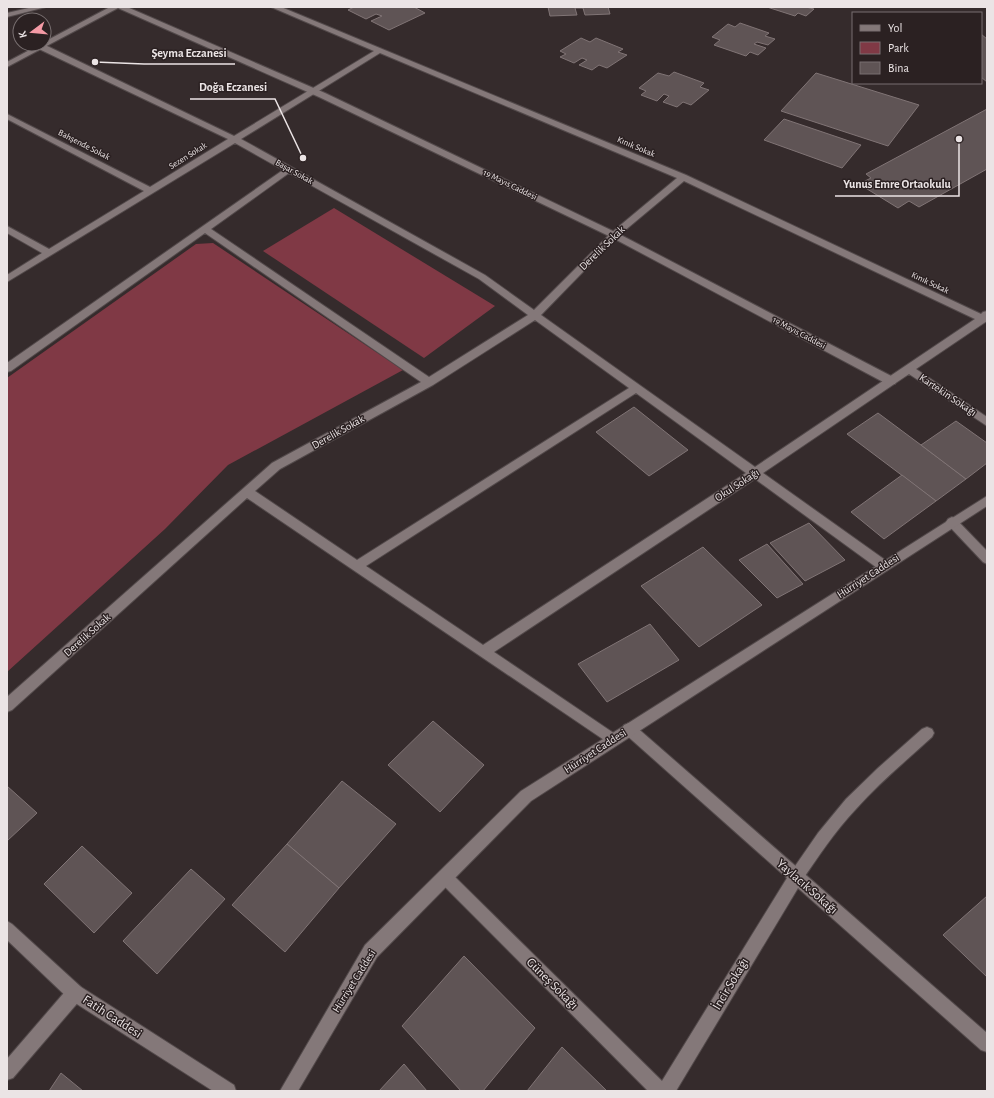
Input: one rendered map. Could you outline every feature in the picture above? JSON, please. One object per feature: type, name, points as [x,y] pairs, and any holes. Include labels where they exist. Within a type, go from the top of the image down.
[{"type":"street","points":[[7,15],[42,7]]},
{"type":"street","points":[[52,42],[115,7]]},
{"type":"street","name":"19 Mayıs Caddesi","points":[[121,7],[313,91],[614,235],[891,381]]},
{"type":"street","name":"Kınık Sokak","points":[[275,7],[683,177],[985,315]]},
{"type":"street","name":"Sezen Sokak","points":[[7,279],[380,50]]},
{"type":"street","points":[[7,64],[32,52]]},
{"type":"street","name":"Başar Sokak","points":[[52,52],[234,139],[482,277],[884,566]]},
{"type":"street","name":"Bahşende Sokak","points":[[7,116],[151,191]]},
{"type":"street","points":[[7,368],[288,169]]},
{"type":"street","name":"Derelik Sokak","points":[[7,706],[276,466],[429,382],[535,315],[614,235],[683,177]]},
{"type":"street","points":[[7,229],[49,253]]},
{"type":"street","points":[[205,229],[429,382]]},
{"type":"street","name":"Okul Sokağı","points":[[483,652],[755,473],[909,369],[985,315]]},
{"type":"street","name":"Kartekin Sokağı","points":[[909,369],[987,422]]},
{"type":"street","points":[[357,566],[636,388]]},
{"type":"street","points":[[247,492],[613,740]]},
{"type":"street","name":"Hürriyet Caddesi","points":[[288,1091],[371,951],[526,796],[987,500]]},
{"type":"street","points":[[952,522],[987,559]]},
{"type":"street","name":"Yaylacık Sokağı","points":[[629,729],[987,1044]]},
{"type":"street","name":"İncir Sokağı","points":[[666,1091],[814,849],[841,815],[870,784],[927,733]]},
{"type":"street","name":"Güneş Sokağı","points":[[445,877],[660,1091]]},
{"type":"street","name":"Fatih Caddesi","points":[[7,928],[75,993],[228,1091]]},
{"type":"street","points":[[7,1072],[75,993]]},
{"type":"green space","points":[[334,208],[495,306],[424,358],[263,251]]},
{"type":"green space","points":[[213,243],[403,370],[228,465],[165,529],[7,672],[7,378],[196,244]]},
{"type":"building","points":[[354,7],[414,7],[425,13],[389,30],[371,21],[382,16],[376,14],[366,19],[348,10]]},
{"type":"building","points":[[548,7],[608,7],[610,14],[585,15],[583,8],[575,8],[577,15],[550,16]]},
{"type":"building","points":[[767,7],[806,7],[814,9],[806,16],[798,13],[795,16]]},
{"type":"building","points":[[740,23],[769,33],[765,36],[775,39],[768,45],[757,42],[754,44],[766,48],[758,55],[750,52],[746,56],[714,45],[720,40],[712,37],[728,24],[735,27]]},
{"type":"building","points":[[982,35],[987,39],[987,82],[982,78]]},
{"type":"building","points":[[581,38],[590,42],[596,38],[623,49],[618,52],[627,55],[607,68],[599,65],[592,70],[579,65],[587,60],[582,58],[574,63],[560,57],[566,54],[560,51]]},
{"type":"building","points":[[674,72],[704,83],[700,87],[709,90],[691,105],[683,102],[677,107],[663,102],[669,96],[664,94],[657,101],[641,95],[646,91],[639,88],[658,73],[669,76]]},
{"type":"building","points":[[816,73],[919,105],[888,146],[781,111]]},
{"type":"building","points":[[987,109],[987,169],[919,207],[909,201],[898,208],[859,184],[871,178],[866,174]]},
{"type":"building","points":[[784,119],[861,145],[842,168],[764,140]]},
{"type":"building","points":[[634,407],[688,450],[649,476],[596,432]]},
{"type":"building","points":[[878,413],[966,479],[936,501],[847,434]]},
{"type":"building","points":[[956,421],[987,443],[987,463],[966,479],[921,445]]},
{"type":"building","points":[[902,475],[936,501],[884,539],[851,512]]},
{"type":"building","points":[[809,523],[845,560],[805,581],[770,543]]},
{"type":"building","points":[[767,544],[803,584],[777,598],[739,560]]},
{"type":"building","points":[[703,547],[762,605],[699,647],[641,586]]},
{"type":"building","points":[[650,624],[679,660],[607,702],[578,664]]},
{"type":"building","points":[[433,721],[484,765],[440,812],[388,765]]},
{"type":"building","points":[[342,781],[396,824],[339,888],[287,844]]},
{"type":"building","points":[[7,786],[37,813],[7,841]]},
{"type":"building","points":[[287,844],[339,888],[285,952],[232,905]]},
{"type":"building","points":[[82,846],[132,893],[94,933],[44,884]]},
{"type":"building","points":[[191,869],[225,899],[157,974],[123,941]]},
{"type":"building","points":[[987,896],[987,977],[943,935]]},
{"type":"building","points":[[464,956],[535,1028],[483,1091],[461,1091],[402,1026]]},
{"type":"building","points":[[562,1047],[607,1091],[527,1091]]},
{"type":"building","points":[[404,1064],[427,1091],[379,1091]]},
{"type":"building","points":[[61,1073],[83,1091],[49,1091]]},
{"type":"place","name":"Şeyma Eczanesi","points":[[95,62]]},
{"type":"place","name":"Yunus Emre Ortaokulu","points":[[959,139]]},
{"type":"place","name":"Doğa Eczanesi","points":[[303,158]]}]
